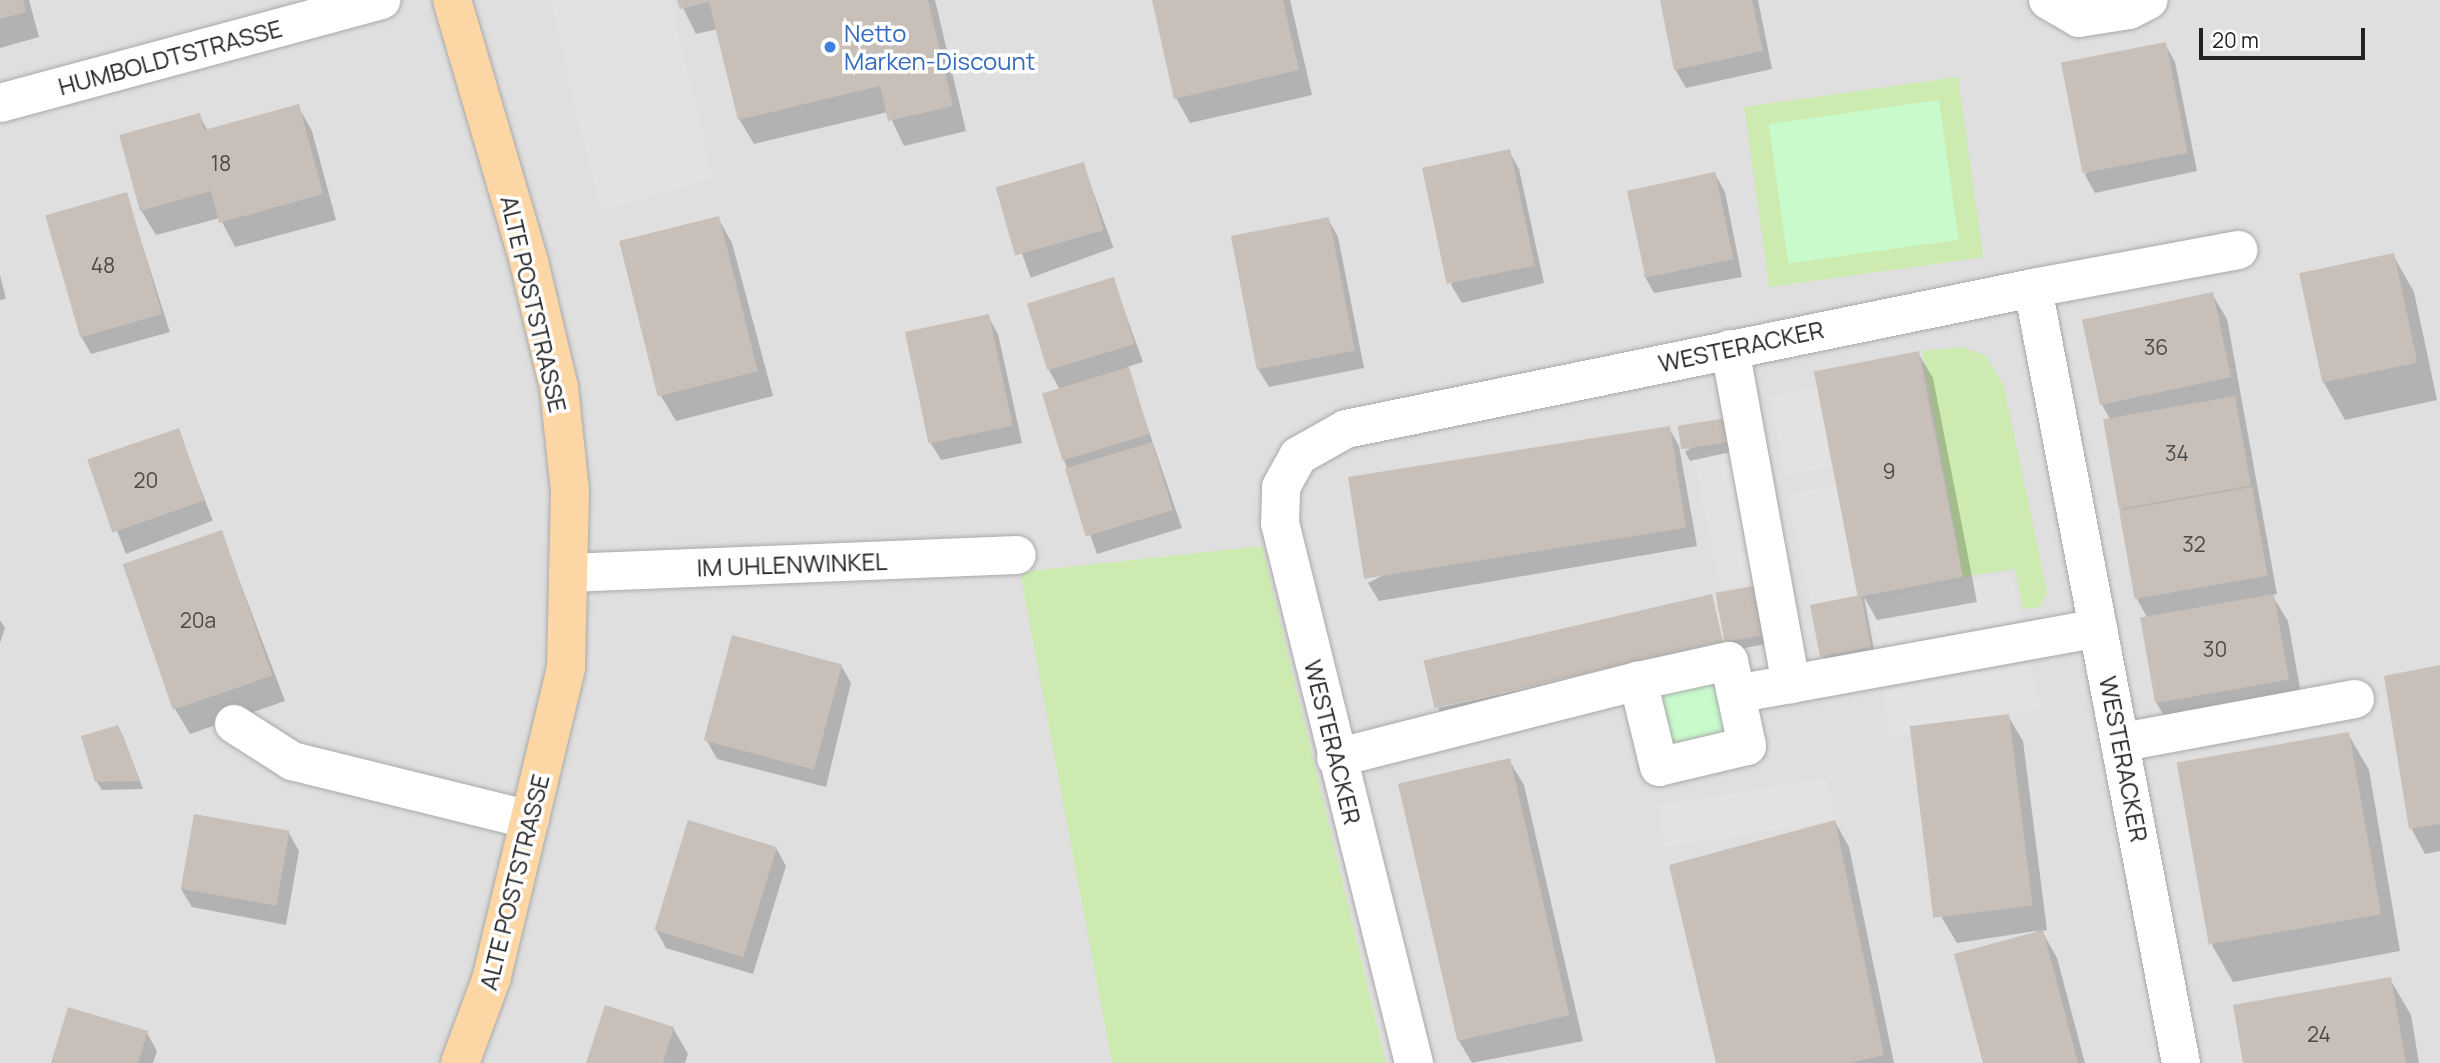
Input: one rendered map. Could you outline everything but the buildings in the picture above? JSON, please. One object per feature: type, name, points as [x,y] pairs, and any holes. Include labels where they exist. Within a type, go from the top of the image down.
[{"type":"main road","name":"ALTE POSTSTRASSE","points":[[452,0],[559,388],[570,491],[566,668],[492,977],[460,1063]]},
{"type":"street","name":"HUMBOLDTSTRASSE","points":[[0,103],[381,0]]},
{"type":"street","points":[[2048,0],[2079,18],[2129,10],[2149,0]]},
{"type":"street","points":[[2033,288],[2239,250]]},
{"type":"street","name":"WESTERACKER","points":[[1414,1063],[1336,758],[1280,523],[1281,487],[1298,456],[1346,429],[2033,288],[2098,628],[2123,742],[2181,1063]]},
{"type":"street","points":[[1730,349],[1791,684]]},
{"type":"street","name":"IM UHLENWINKEL","points":[[568,573],[1017,555]]},
{"type":"street","points":[[1736,694],[2098,628]]},
{"type":"street","points":[[1336,758],[1638,681],[1729,661],[1747,746],[1660,767],[1638,681]]},
{"type":"street","points":[[2123,742],[2355,699]]},
{"type":"street","points":[[234,724],[292,761],[530,820]]},
{"type":"shaded area","points":[[0,0],[2440,0],[2440,1063],[0,1063]]},
{"type":"shaded area","points":[[550,0],[671,0],[713,178],[600,211]]},
{"type":"shaded area","points":[[1818,387],[1833,467],[1784,476],[1769,397]]},
{"type":"shaded area","points":[[1730,446],[1759,581],[1721,589],[1692,454]]},
{"type":"shaded area","points":[[1838,484],[1861,595],[1811,605],[1787,495]]},
{"type":"shaded area","points":[[2012,573],[2021,620],[1877,648],[1868,601]]},
{"type":"shaded area","points":[[2031,662],[2040,708],[1891,737],[1882,691]]},
{"type":"shaded area","points":[[1828,778],[1835,820],[1664,848],[1657,805]]},
{"type":"green space","points":[[1958,77],[1983,257],[1769,287],[1744,107]]},
{"type":"green space","points":[[1939,100],[1959,240],[1788,264],[1769,124]]},
{"type":"green space","points":[[1962,347],[1985,355],[2004,386],[2047,592],[2040,607],[2023,609],[2015,569],[1963,577],[1922,351]]},
{"type":"green space","points":[[1262,546],[1386,1063],[1112,1063],[1020,572]]},
{"type":"green space","points":[[1729,661],[1747,746],[1656,765],[1638,680]]},
{"type":"place","name":"Netto Marken-Discount","points":[[830,47]]}]
